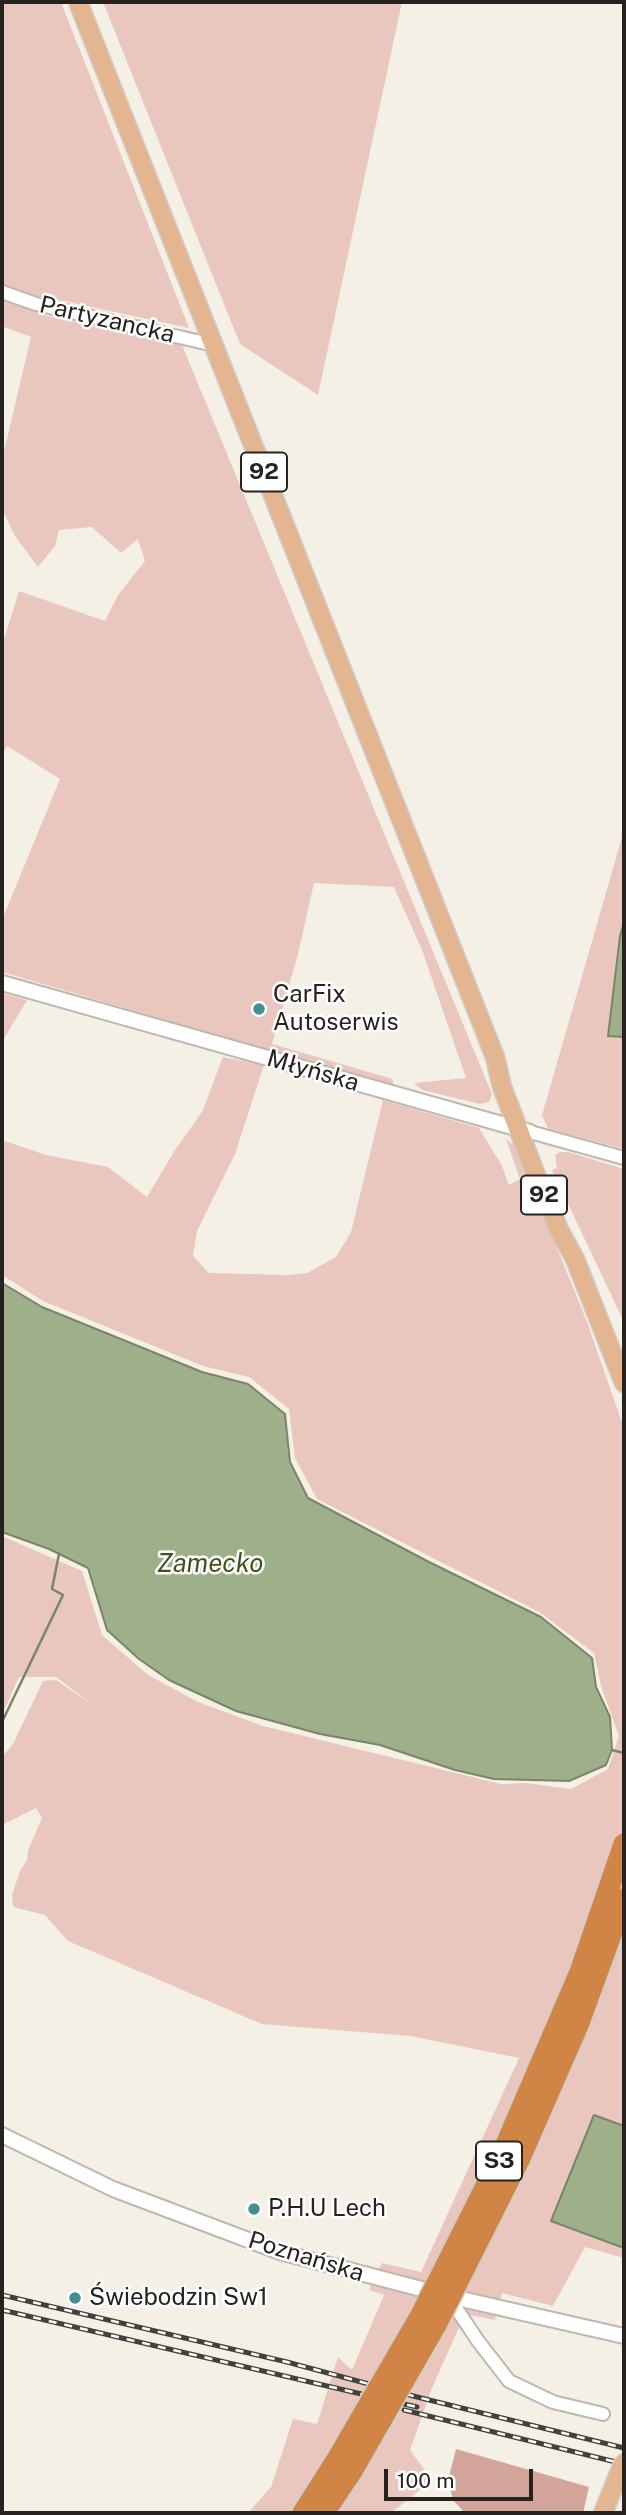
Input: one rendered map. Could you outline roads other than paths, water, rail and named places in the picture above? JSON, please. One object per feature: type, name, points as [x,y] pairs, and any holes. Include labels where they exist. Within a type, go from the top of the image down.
[{"type":"highway","name":"S3","points":[[324,2513],[344,2466],[501,2157],[576,1983],[624,1844]]},
{"type":"highway","name":"S3","points":[[303,2513],[344,2466],[437,2323],[515,2170],[579,2023],[624,1899]]},
{"type":"main road","name":"92","points":[[78,2],[495,1058],[502,1087],[524,1129],[559,1230],[575,1259],[624,1383]]},
{"type":"main road","points":[[603,2513],[621,2469]]},
{"type":"street","name":"Partyzancka","points":[[2,292],[36,304],[214,345]]},
{"type":"street","name":"Młyńska","points":[[2,983],[624,1158]]},
{"type":"street","name":"Poznańska","points":[[2,2135],[113,2189],[280,2252],[449,2296],[624,2336]]},
{"type":"street","points":[[449,2296],[478,2341],[509,2381],[553,2402],[603,2414]]},
{"type":"water","points":[[624,922],[624,1037],[608,1036],[620,936]]},
{"type":"water","name":"Zamecko","points":[[2,1283],[42,1307],[202,1372],[248,1384],[285,1414],[290,1462],[308,1498],[541,1617],[592,1658],[596,1687],[610,1717],[612,1750],[606,1765],[569,1781],[494,1779],[455,1770],[380,1745],[320,1734],[236,1711],[169,1680],[139,1659],[107,1630],[88,1568],[49,1549],[2,1532]]},
{"type":"water","points":[[594,2115],[624,2126],[624,2248],[551,2221]]},
{"type":"waterway","points":[[2,1722],[63,1595],[52,1589],[59,1554]]},
{"type":"waterway","points":[[612,1750],[624,1753]]},
{"type":"railway","points":[[2,2295],[287,2362],[624,2448]]},
{"type":"railway","points":[[2,2310],[417,2407]]},
{"type":"railway","points":[[404,2410],[624,2464]]},
{"type":"place","name":"CarFix Autoserwis","points":[[259,1009]]},
{"type":"place","name":"P.H.U Lech","points":[[254,2209]]},
{"type":"place","name":"Świebodzin Sw1","points":[[75,2298]]}]
